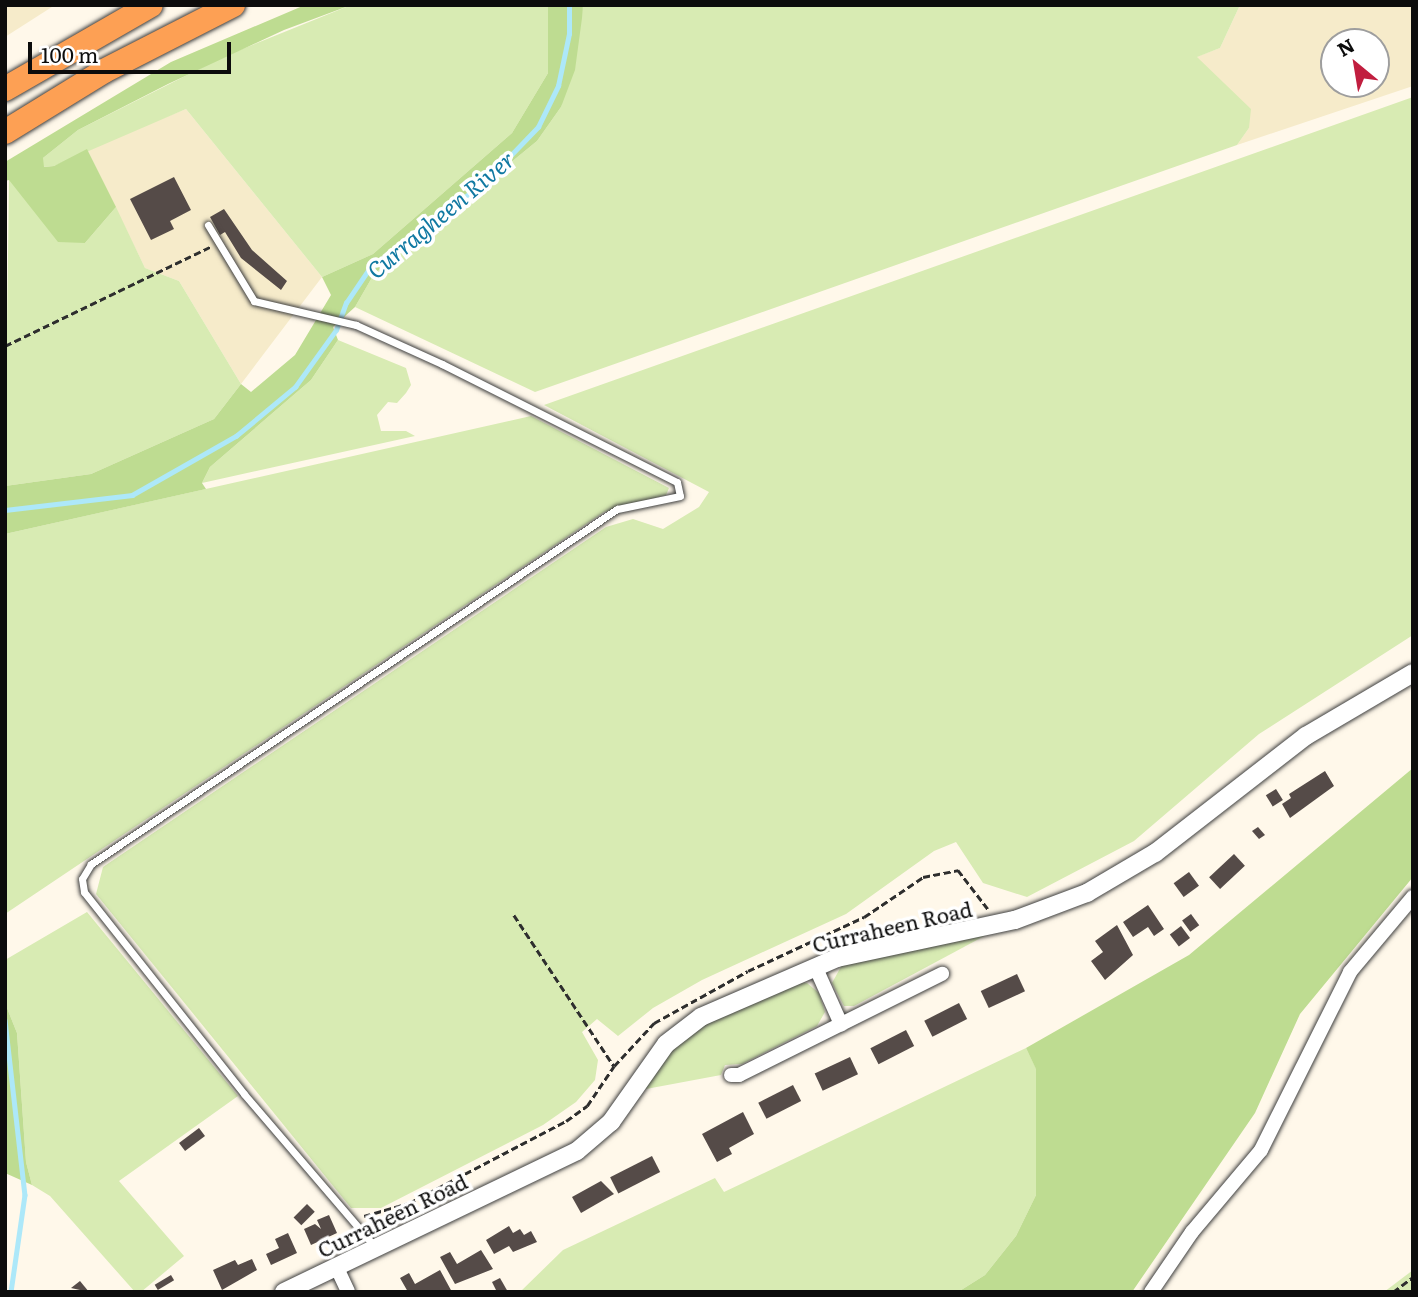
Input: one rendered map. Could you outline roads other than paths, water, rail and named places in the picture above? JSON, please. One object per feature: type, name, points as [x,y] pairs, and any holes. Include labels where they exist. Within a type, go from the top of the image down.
[{"type":"highway","points":[[5,89],[151,5]]},
{"type":"highway","points":[[5,132],[104,71],[233,5]]},
{"type":"street","name":"Curraheen Road","points":[[284,1292],[577,1151],[611,1122],[642,1075],[681,1030],[754,991],[815,966],[1016,920],[1087,893],[1155,852],[1306,736],[1413,673]]},
{"type":"street","points":[[1151,1292],[1192,1232],[1261,1150],[1350,972],[1413,897]]},
{"type":"street","points":[[815,966],[841,1024]]},
{"type":"street","points":[[731,1075],[942,974]]},
{"type":"street","points":[[337,1268],[348,1292]]},
{"type":"lane","points":[[208,225],[254,301],[356,324],[677,482],[680,496],[617,509],[91,864],[82,879],[84,892],[92,903],[244,1094],[377,1249]]},
{"type":"waterway","name":"Curragheen River","points":[[5,510],[132,495],[236,436],[295,387],[336,330],[346,303],[368,270],[486,181],[538,127],[558,86],[569,34],[569,5]]},
{"type":"waterway","name":"Curragheen River","points":[[5,1020],[25,1195],[11,1292]]}]
